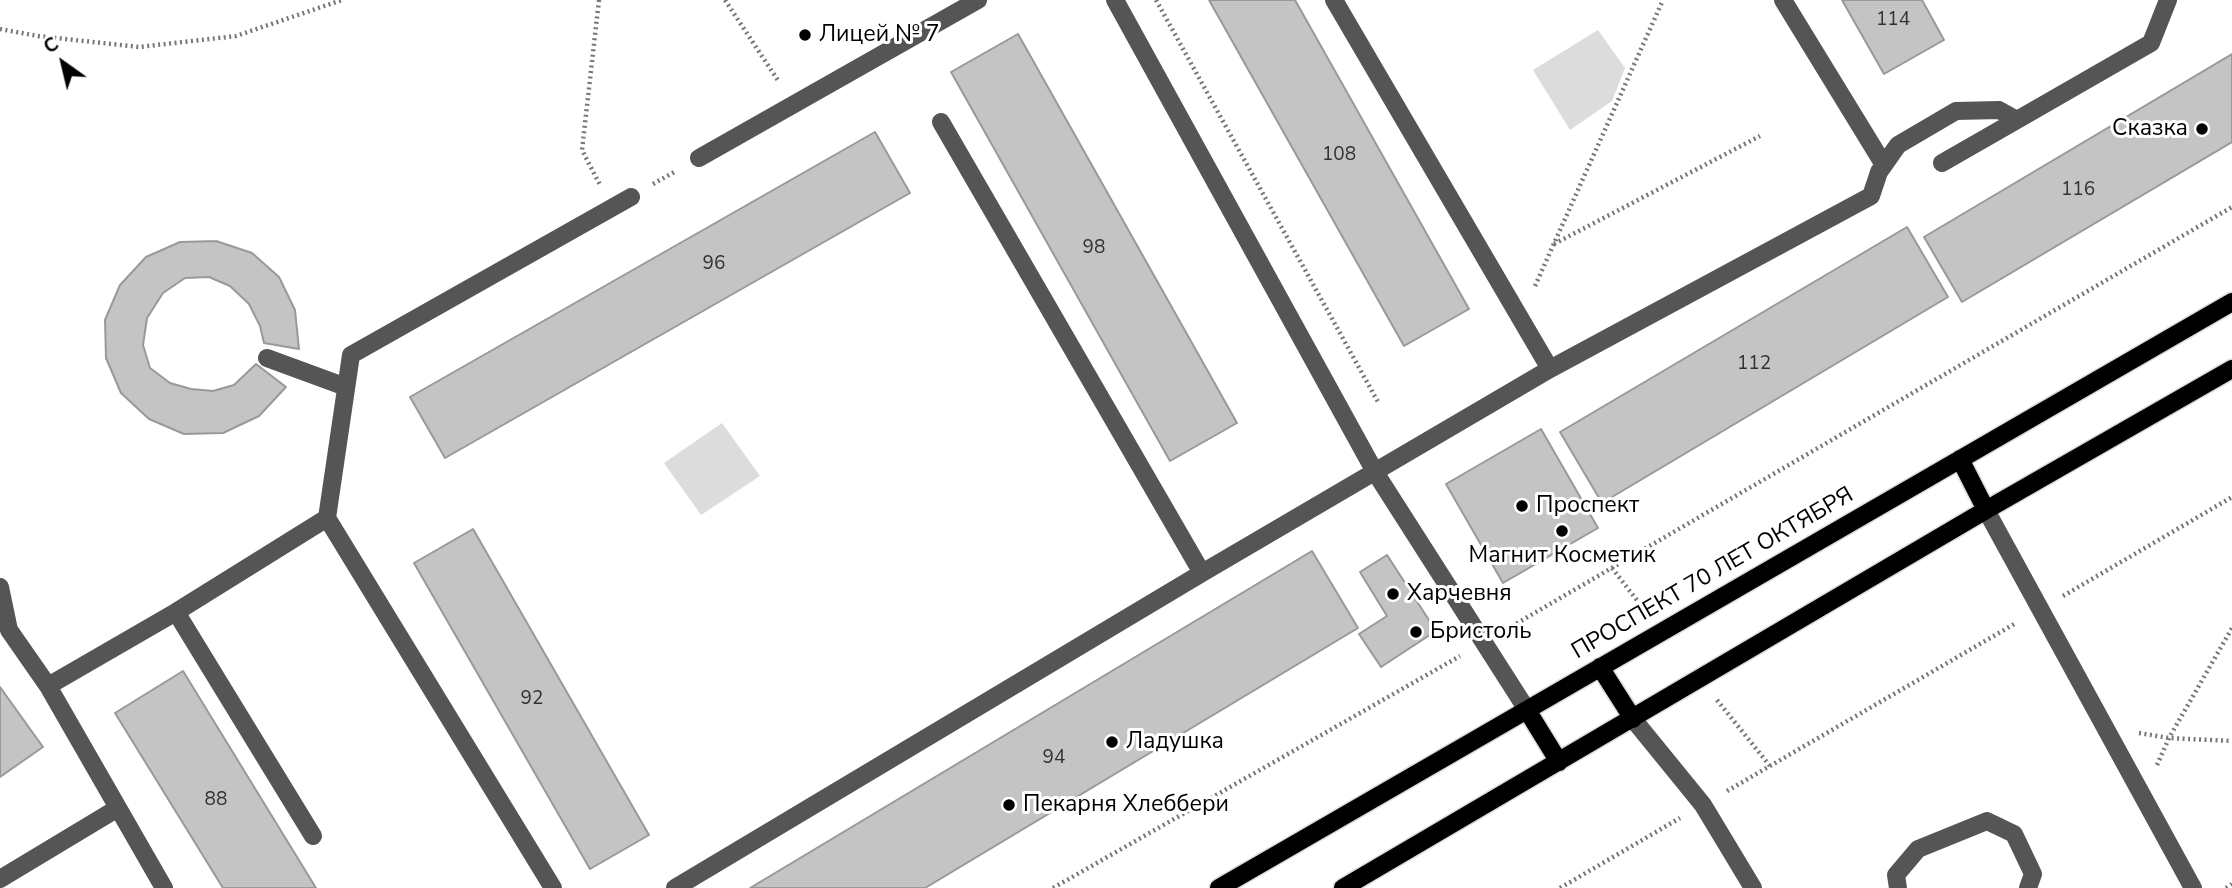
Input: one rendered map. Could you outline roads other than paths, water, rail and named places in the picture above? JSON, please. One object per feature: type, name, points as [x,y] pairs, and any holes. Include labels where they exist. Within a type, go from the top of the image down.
[{"type":"main road","name":"ПРОСПЕКТ 70 ЛЕТ ОКТЯБРЯ","points":[[1219,888],[2232,302]]},
{"type":"main road","points":[[1343,888],[1986,510],[2232,369]]},
{"type":"main road","points":[[1960,459],[1986,510]]},
{"type":"main road","points":[[1600,667],[1633,719]]},
{"type":"main road","points":[[1527,710],[1559,762]]},
{"type":"lane","points":[[699,158],[978,0]]},
{"type":"lane","points":[[1115,0],[1375,472],[1527,710]]},
{"type":"lane","points":[[1334,0],[1550,369]]},
{"type":"lane","points":[[1783,0],[1884,165]]},
{"type":"lane","points":[[1942,163],[2151,43],[2168,0]]},
{"type":"lane","points":[[675,888],[1550,369],[1871,196],[1879,172],[1898,145],[1956,111],[1999,110],[2017,120]]},
{"type":"lane","points":[[941,122],[1202,573]]},
{"type":"lane","points":[[553,888],[327,519],[351,355],[631,197]]},
{"type":"lane","points":[[267,358],[346,387]]},
{"type":"lane","points":[[1986,510],[2193,888]]},
{"type":"lane","points":[[48,686],[176,612],[327,519]]},
{"type":"lane","points":[[0,587],[4,633],[48,686],[164,888]]},
{"type":"lane","points":[[176,612],[313,836]]},
{"type":"lane","points":[[1633,719],[1703,805],[1753,888]]},
{"type":"lane","points":[[0,878],[118,808]]},
{"type":"lane","points":[[1898,888],[1896,876],[1918,849],[1987,821],[2014,834],[2034,874],[2028,888]]},
{"type":"place","name":"Лицей № 7","points":[[805,35]]},
{"type":"place","name":"Сказка","points":[[2202,129]]},
{"type":"place","name":"Проспект","points":[[1522,506]]},
{"type":"place","name":"Магнит Косметик","points":[[1562,531]]},
{"type":"place","name":"Харчевня","points":[[1393,594]]},
{"type":"place","name":"Бристоль","points":[[1416,632]]},
{"type":"place","name":"Ладушка","points":[[1112,742]]},
{"type":"place","name":"Пекарня Хлеббери","points":[[1009,805]]}]
